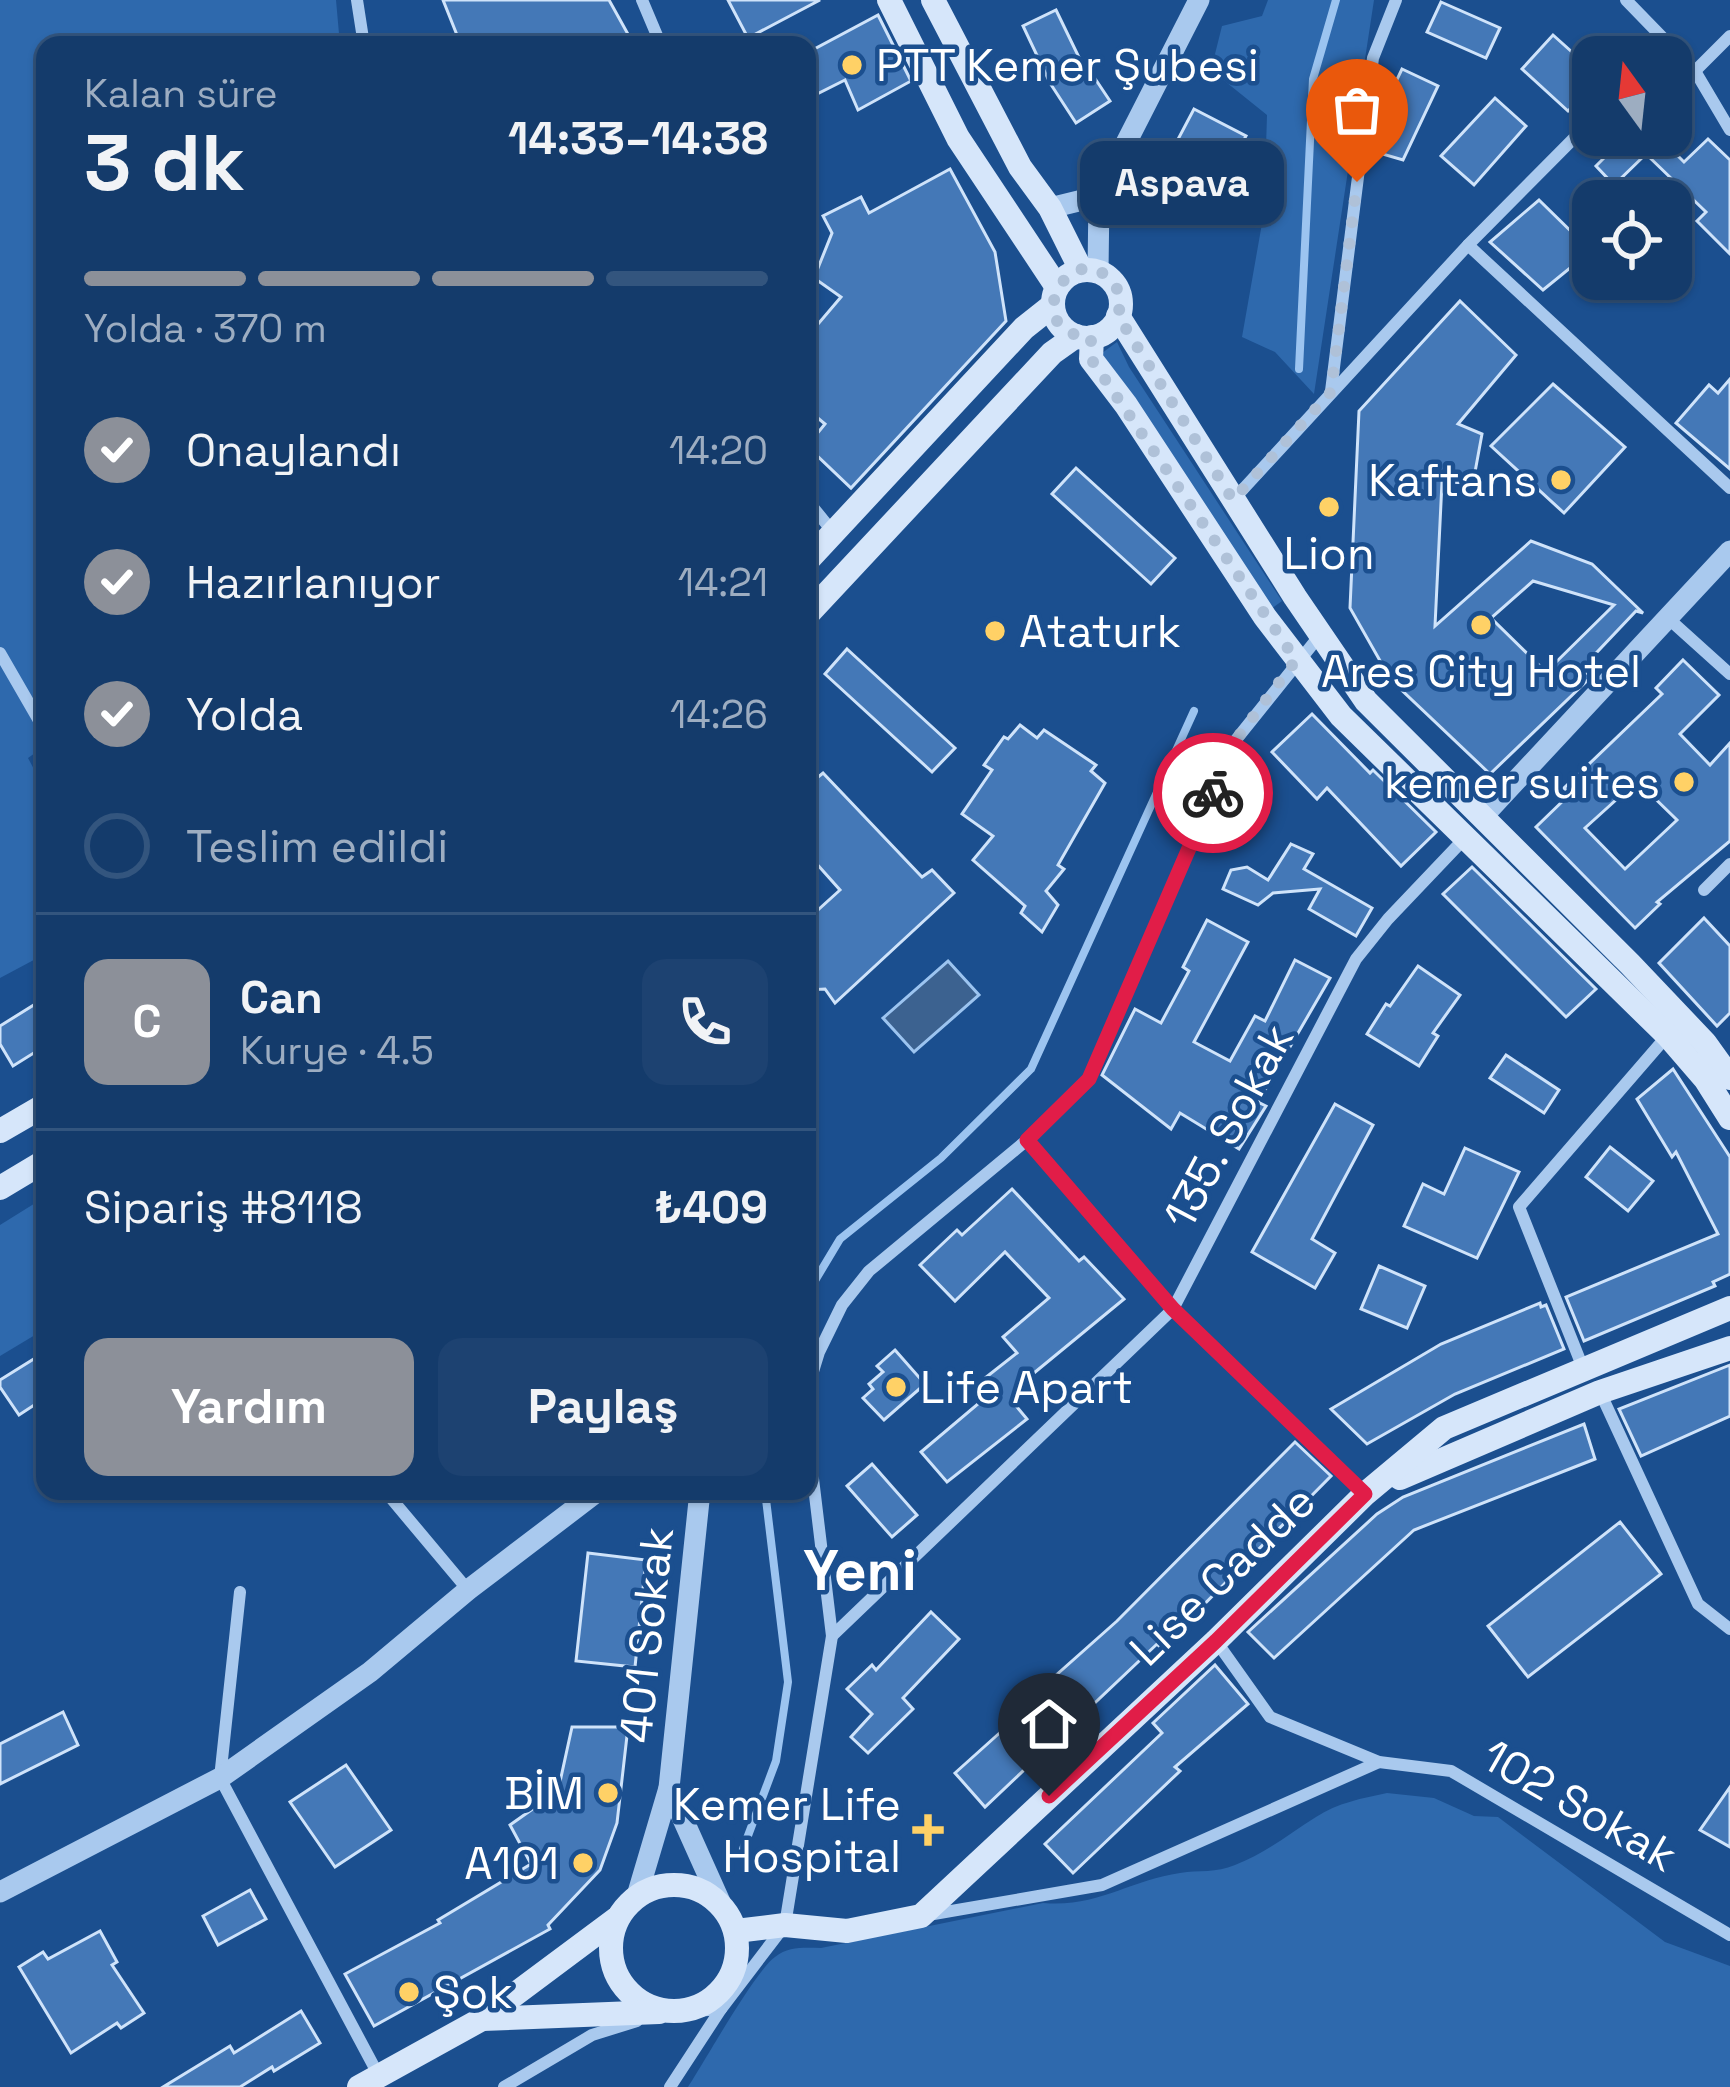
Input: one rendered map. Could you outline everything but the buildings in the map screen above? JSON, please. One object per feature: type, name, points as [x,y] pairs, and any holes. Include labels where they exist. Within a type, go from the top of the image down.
[{"type":"main road","points":[[889,0],[958,138],[1055,296],[1057,320],[1084,336],[1091,359],[1296,660],[1341,716],[1668,1036],[1730,1118]]},
{"type":"main road","points":[[816,605],[1052,353],[1084,336],[1108,331],[1121,306],[1115,285],[1090,271],[1020,167],[933,0]]},
{"type":"main road","points":[[816,552],[1055,296],[1090,271]]},
{"type":"main road","points":[[1118,316],[1366,701],[1484,814],[1690,1027],[1730,1078]]},
{"type":"main road","points":[[0,1131],[36,1110]]},
{"type":"main road","points":[[0,1188],[36,1166]]},
{"type":"main road","name":"Lise Cadde","points":[[921,1916],[1216,1641],[1365,1494],[1444,1428],[1730,1308]]},
{"type":"main road","name":"Lise Cadde","points":[[1365,1494],[1600,1393],[1730,1348]]},
{"type":"main road","points":[[369,2081],[482,2019],[616,1919],[637,1896],[665,1884],[695,1887],[721,1904],[736,1931],[736,1962],[722,1989],[697,2007],[482,2019]]},
{"type":"main road","points":[[736,1931],[785,1924],[847,1931],[921,1916]]},
{"type":"main road","points":[[616,1919],[609,1949],[617,1978],[638,2001],[666,2011]]},
{"type":"street","points":[[357,0],[363,36]]},
{"type":"street","points":[[642,0],[657,36]]},
{"type":"street","points":[[1090,271],[1099,196],[1199,0]]},
{"type":"street","points":[[1331,392],[1373,58],[1396,0]]},
{"type":"street","points":[[1626,0],[1695,71],[1730,130]]},
{"type":"street","points":[[1692,72],[1730,36]]},
{"type":"street","points":[[1233,500],[1468,245],[1572,140]]},
{"type":"street","points":[[1050,208],[1099,196]]},
{"type":"street","points":[[1468,245],[1730,488]]},
{"type":"street","points":[[816,511],[834,533]]},
{"type":"street","points":[[1484,814],[1730,551]]},
{"type":"street","points":[[1670,620],[1730,674]]},
{"type":"street","points":[[816,1362],[842,1305],[869,1271],[1027,1140],[1089,1079],[1235,741],[1321,634]]},
{"type":"street","points":[[0,653],[36,715]]},
{"type":"street","name":"135. Sokak","points":[[832,1636],[1173,1309],[1356,959],[1467,836]]},
{"type":"street","points":[[1704,890],[1730,864]]},
{"type":"street","points":[[1583,1368],[1519,1208],[1668,1036]]},
{"type":"street","points":[[1027,1140],[1173,1309],[1365,1494]]},
{"type":"street","points":[[1600,1393],[1698,1604],[1730,1629]]},
{"type":"street","points":[[393,1500],[468,1590]]},
{"type":"street","points":[[0,1892],[220,1778],[370,1672],[586,1500]]},
{"type":"street","name":"401 Sokak","points":[[637,1896],[669,1788],[699,1500]]},
{"type":"street","points":[[670,2087],[785,1924],[832,1636],[816,1500]]},
{"type":"street","points":[[240,1592],[220,1778],[369,2081]]},
{"type":"street","name":"102 Sokak","points":[[1216,1641],[1270,1717],[1379,1762],[1450,1771],[1730,1935]]},
{"type":"street","points":[[921,1916],[1102,1885],[1379,1762]]},
{"type":"street","points":[[669,1788],[721,1904]]},
{"type":"street","points":[[504,2087],[592,2035],[666,2011],[721,2009]]},
{"type":"shaded area","points":[[0,0],[336,0],[339,36],[36,36],[36,752],[28,758],[36,773],[36,959],[0,978]]},
{"type":"shaded area","points":[[1268,0],[1374,0],[1314,394],[1275,352],[1242,337],[1264,212],[1267,115],[1211,70],[1222,26],[1262,16]]},
{"type":"shaded area","points":[[1117,342],[1282,601],[1271,609],[1110,368],[1102,353]]},
{"type":"shaded area","points":[[948,961],[979,995],[914,1052],[883,1018]]},
{"type":"shaded area","points":[[36,1203],[36,1334],[0,1356],[0,1225]]},
{"type":"shaded area","points":[[1387,1793],[1434,1798],[1474,1816],[1498,1817],[1665,1942],[1730,1966],[1730,2087],[688,2087],[755,1980],[786,1951],[1043,1903],[1097,1898],[1162,1877],[1228,1868],[1333,1808]]},
{"type":"waterway","points":[[1299,369],[1313,79],[1336,0]]},
{"type":"waterway","points":[[816,1279],[840,1239],[941,1158],[1031,1069],[1194,711]]},
{"type":"waterway","points":[[743,1849],[776,1761],[788,1682],[766,1500]]},
{"type":"way so far","points":[[1213,793],[1235,741],[1296,660],[1091,359],[1091,337],[1076,336],[1057,320],[1054,296],[1064,279],[1081,270],[1108,277],[1120,295],[1118,316],[1233,500],[1331,392],[1357,182]]},
{"type":"place","name":"PTT Kemer Şubesi","points":[[852,65]]},
{"type":"place","name":"Aspava","points":[[1357,182]]},
{"type":"place","name":"Kaftans","points":[[1561,480]]},
{"type":"place","name":"Lion","points":[[1329,507]]},
{"type":"place","name":"Ares City Hotel","points":[[1481,625]]},
{"type":"place","name":"Ataturk","points":[[995,631]]},
{"type":"place","name":"kemer suites","points":[[1684,782]]},
{"type":"place","name":"Life Apart","points":[[896,1387]]},
{"type":"place","name":"BİM","points":[[608,1793]]},
{"type":"place","name":"Kemer Life Hospital","points":[[928,1830]]},
{"type":"place","name":"A101","points":[[583,1863]]},
{"type":"place","name":"Şok","points":[[409,1992]]},
{"type":"district","name":"Yeni","points":[[860,1570]]},
{"type":"route","points":[[1049,1796],[1365,1494],[1173,1309],[1027,1140],[1089,1079],[1213,793]]}]
